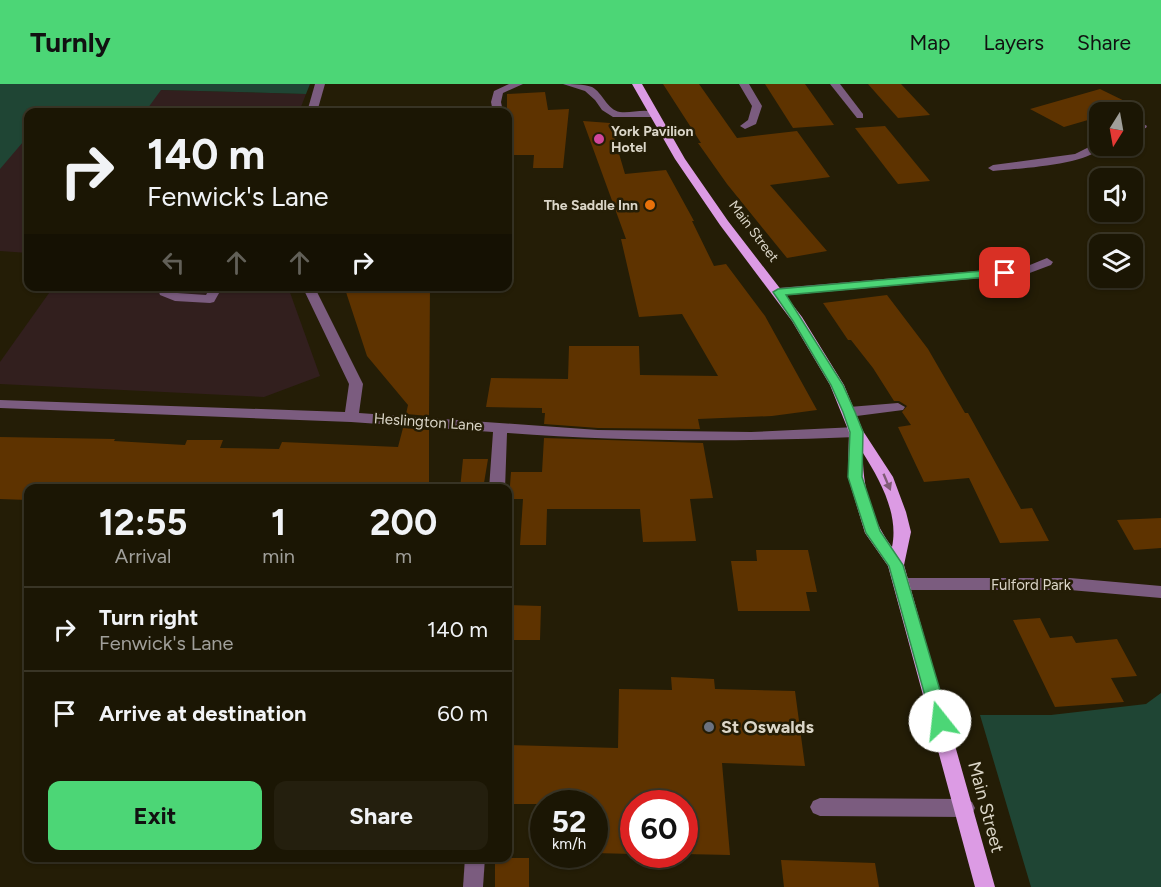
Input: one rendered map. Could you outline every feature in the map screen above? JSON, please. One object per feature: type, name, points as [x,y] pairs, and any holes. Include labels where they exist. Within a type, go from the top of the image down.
[{"type":"main road","name":"Main Street","points":[[637,84],[652,114],[724,223],[798,320],[837,385],[856,432],[886,477],[903,532],[896,565]]},
{"type":"main road","name":"Main Street","points":[[856,432],[855,477],[873,533],[896,565],[985,887]]},
{"type":"street","points":[[313,108],[320,84]]},
{"type":"street","points":[[497,108],[496,102],[499,91],[518,84]]},
{"type":"street","points":[[568,84],[588,89],[599,98],[605,108],[616,115],[652,114]]},
{"type":"street","points":[[744,84],[757,106],[753,122],[744,126]]},
{"type":"street","points":[[835,84],[860,116]]},
{"type":"street","points":[[993,168],[1077,157],[1089,151]]},
{"type":"street","points":[[778,292],[1027,270],[1047,262]]},
{"type":"street","points":[[164,291],[175,297],[210,299],[214,291]]},
{"type":"street","points":[[310,291],[356,384],[351,417]]},
{"type":"street","name":"Heslington Lane","points":[[0,404],[351,417],[598,435],[705,438],[856,432]]},
{"type":"street","points":[[849,412],[898,407]]},
{"type":"street","points":[[497,484],[500,427]]},
{"type":"street","name":"Fulford Park","points":[[901,584],[1070,585],[1161,592]]},
{"type":"street","points":[[820,807],[965,808]]},
{"type":"street","points":[[473,887],[475,862]]},
{"type":"shaded area","points":[[0,87],[306,94],[301,108],[24,108],[24,253],[0,251]]},
{"type":"shaded area","points":[[50,291],[289,291],[320,376],[264,397],[0,384],[0,362]]},
{"type":"green space","points":[[0,84],[310,84],[306,94],[161,90],[148,108],[24,108],[24,142],[0,169]]},
{"type":"green space","points":[[1161,693],[1161,887],[1031,887],[980,715],[1051,715],[1146,704]]},
{"type":"building","points":[[663,84],[699,84],[737,138],[797,131],[830,177],[770,185],[827,251],[787,258],[727,184],[698,143],[701,143]]},
{"type":"building","points":[[765,84],[805,84],[834,125],[793,128]]},
{"type":"building","points":[[868,84],[901,84],[930,115],[898,118]]},
{"type":"building","points":[[1100,89],[1127,102],[1089,102],[1089,120],[1064,127],[1030,109]]},
{"type":"building","points":[[545,92],[548,110],[569,109],[563,168],[533,168],[534,155],[512,155],[512,108],[507,108],[507,94]]},
{"type":"building","points":[[583,121],[610,123],[625,174],[666,170],[694,221],[692,221],[714,266],[726,264],[765,316],[817,410],[772,416],[698,419],[700,429],[598,428],[544,424],[545,413],[542,413],[542,408],[486,407],[491,378],[568,379],[569,346],[639,346],[640,375],[718,376],[682,314],[639,317],[621,239],[626,239]]},
{"type":"building","points":[[885,126],[930,181],[898,184],[855,128]]},
{"type":"building","points":[[346,291],[430,291],[429,416],[406,414],[408,405],[367,356]]},
{"type":"building","points":[[887,295],[928,349],[965,413],[968,413],[1021,509],[1032,508],[1049,541],[1000,543],[969,478],[924,482],[898,427],[911,425],[902,412],[907,406],[894,401],[873,368],[851,340],[848,340],[823,303]]},
{"type":"building","points":[[403,428],[429,430],[429,484],[24,484],[24,500],[0,499],[0,437],[115,439],[114,441],[185,445],[187,440],[223,440],[220,448],[279,449],[282,442],[398,447]]},
{"type":"building","points":[[544,438],[703,443],[713,498],[690,499],[696,541],[643,542],[640,509],[547,509],[546,545],[520,545],[523,499],[512,499],[511,472],[542,472]]},
{"type":"building","points":[[463,459],[488,459],[484,484],[460,484]]},
{"type":"building","points":[[1161,518],[1161,548],[1134,550],[1117,520]]},
{"type":"building","points":[[756,550],[808,550],[817,592],[806,592],[810,611],[738,611],[731,561],[757,561]]},
{"type":"building","points":[[512,605],[541,606],[540,640],[512,640]]},
{"type":"building","points":[[1040,618],[1050,638],[1072,636],[1076,643],[1117,639],[1137,676],[1111,678],[1124,702],[1055,707],[1013,620]]},
{"type":"building","points":[[671,677],[714,679],[715,689],[795,691],[805,766],[722,763],[730,855],[698,854],[698,790],[620,790],[620,854],[608,853],[608,790],[530,790],[530,804],[512,804],[512,745],[618,748],[619,689],[672,690]]},
{"type":"building","points":[[512,858],[529,858],[529,887],[495,887],[495,862],[512,862]]},
{"type":"building","points":[[781,860],[875,863],[879,887],[784,887]]},
{"type":"place","name":"York Pavilion Hotel","points":[[599,139]]},
{"type":"place","name":"The Saddle Inn","points":[[650,205]]},
{"type":"place","name":"St Oswalds","points":[[709,727]]},
{"type":"route","points":[[940,721],[896,565],[873,533],[855,477],[856,432],[849,412],[837,385],[798,320],[778,292],[1005,273]]}]
